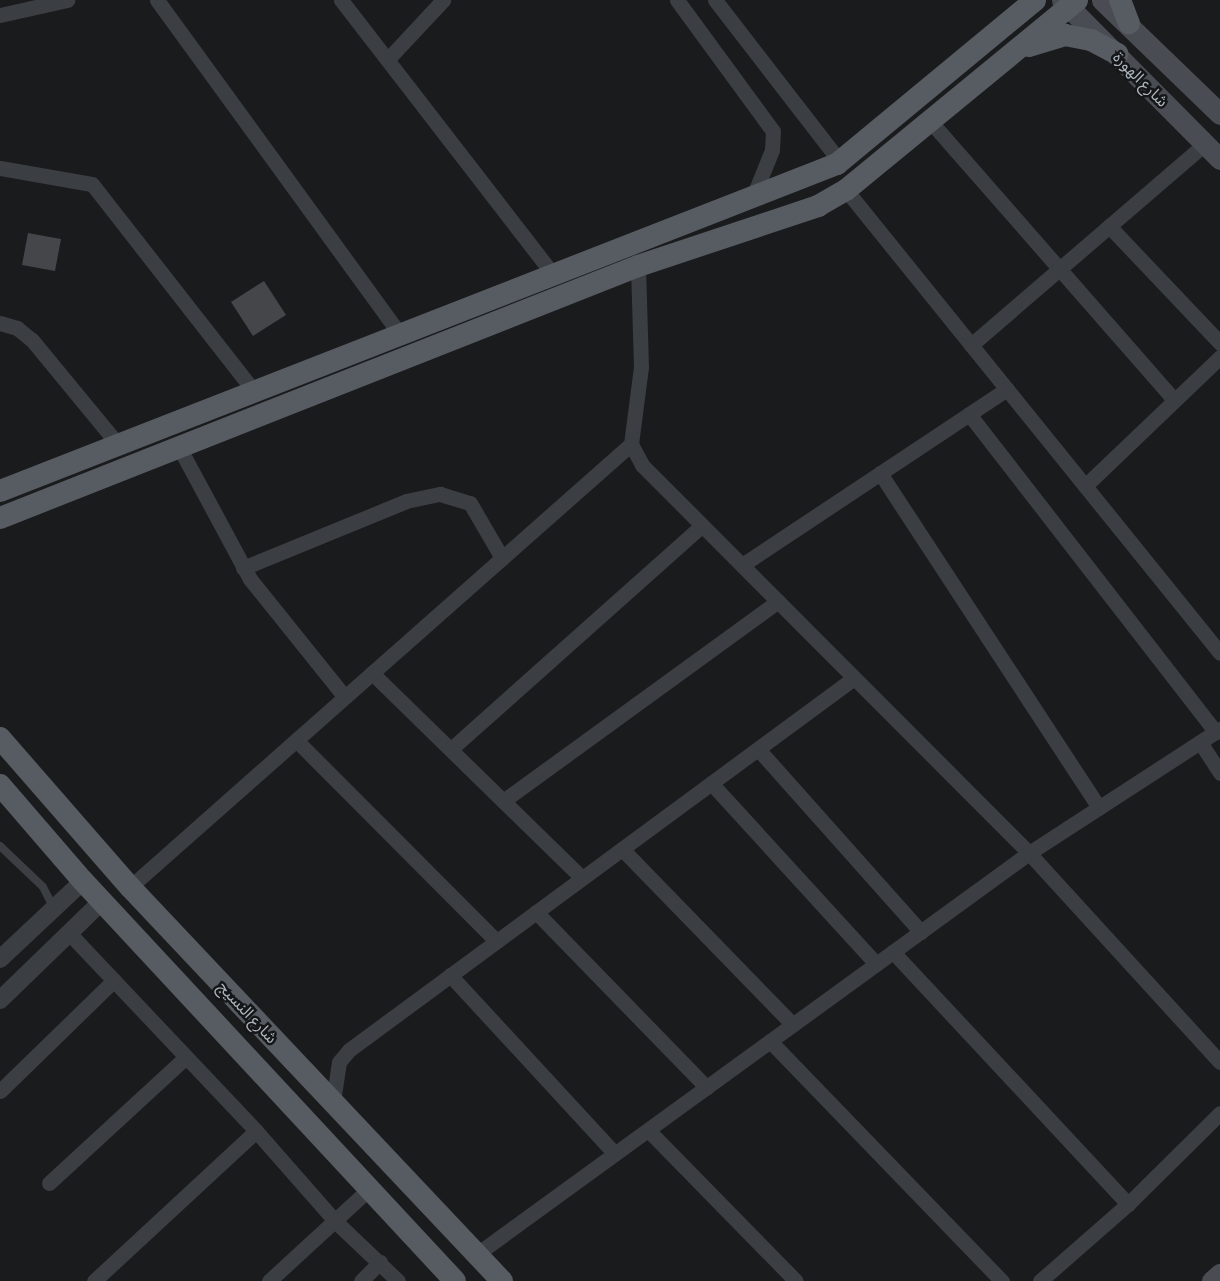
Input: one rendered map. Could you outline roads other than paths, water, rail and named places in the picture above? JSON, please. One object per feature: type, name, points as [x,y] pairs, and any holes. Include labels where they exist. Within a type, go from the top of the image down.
[{"type":"main road","points":[[1006,25],[1019,0]]},
{"type":"main road","points":[[0,490],[840,162],[1035,0]]},
{"type":"main road","name":"شارع الهورة","points":[[1102,0],[1129,23],[1220,114]]},
{"type":"main road","points":[[1120,0],[1129,23]]},
{"type":"main road","points":[[0,518],[638,266],[790,216],[846,190],[1014,52],[1069,2]]},
{"type":"main road","name":"شارع الهورة","points":[[1069,2],[1220,159]]},
{"type":"main road","points":[[1014,52],[1065,35],[1091,40],[1117,54]]},
{"type":"main road","points":[[786,185],[790,216]]},
{"type":"main road","points":[[333,360],[344,382]]},
{"type":"main road","name":"شارع النسيج","points":[[0,738],[130,887],[502,1281]]},
{"type":"main road","name":"شارع النسيج","points":[[0,785],[83,881],[455,1281]]},
{"type":"main road","points":[[1212,1281],[1220,1274]]},
{"type":"street","points":[[0,15],[67,0]]},
{"type":"street","points":[[157,0],[400,334]]},
{"type":"street","points":[[341,0],[552,273]]},
{"type":"street","points":[[388,59],[443,0]]},
{"type":"street","points":[[677,0],[773,131],[772,150],[757,187],[760,195]]},
{"type":"street","points":[[715,0],[840,162]]},
{"type":"street","points":[[930,121],[1174,400]]},
{"type":"street","points":[[971,345],[1205,144]]},
{"type":"street","points":[[0,168],[92,184],[253,390]]},
{"type":"street","points":[[846,190],[1220,653]]},
{"type":"street","points":[[1109,226],[1220,343]]},
{"type":"street","points":[[638,266],[641,367],[631,444],[642,465],[1029,853],[1220,1062]]},
{"type":"street","points":[[0,322],[17,328],[32,340],[117,443]]},
{"type":"street","points":[[1085,486],[1220,357]]},
{"type":"street","points":[[742,566],[1007,389]]},
{"type":"street","points":[[477,1254],[1029,853],[1218,730],[969,414]]},
{"type":"street","points":[[130,887],[631,444]]},
{"type":"street","points":[[179,447],[243,568],[345,697]]},
{"type":"street","points":[[880,474],[1099,808]]},
{"type":"street","points":[[243,568],[406,501],[440,494],[470,503],[502,558]]},
{"type":"street","points":[[451,749],[702,525]]},
{"type":"street","points":[[503,801],[778,601]]},
{"type":"street","points":[[372,673],[582,878]]},
{"type":"street","points":[[333,1102],[339,1062],[349,1050],[854,678]]},
{"type":"street","points":[[296,740],[496,942]]},
{"type":"street","points":[[1200,742],[1220,773]]},
{"type":"street","points":[[758,749],[921,932]]},
{"type":"street","points":[[711,783],[876,964]]},
{"type":"street","points":[[622,849],[793,1025]]},
{"type":"street","points":[[0,959],[83,881]]},
{"type":"street","points":[[0,1000],[102,901]]},
{"type":"street","points":[[536,912],[706,1088]]},
{"type":"street","points":[[69,933],[256,1131],[335,1221],[398,1281]]},
{"type":"street","points":[[893,952],[1128,1204]]},
{"type":"street","points":[[450,975],[615,1154]]},
{"type":"street","points":[[0,1091],[114,980]]},
{"type":"street","points":[[770,1041],[1002,1281]]},
{"type":"street","points":[[49,1183],[186,1057]]},
{"type":"street","points":[[1040,1281],[1128,1204],[1220,1113]]},
{"type":"street","points":[[648,1130],[796,1281]]},
{"type":"street","points":[[94,1281],[256,1131]]},
{"type":"street","points":[[269,1281],[368,1190]]},
{"type":"street","points":[[361,1281],[380,1262]]},
{"type":"lane","points":[[0,846],[43,887],[54,908]]}]
